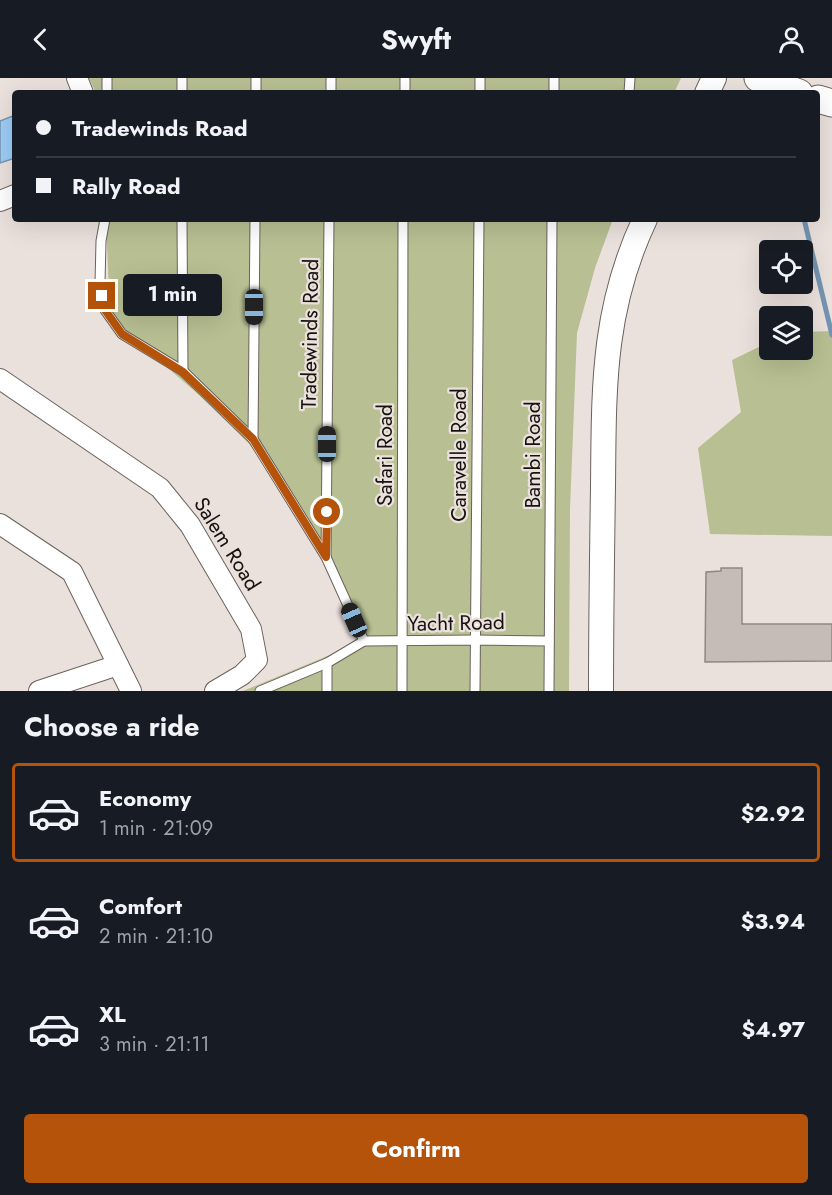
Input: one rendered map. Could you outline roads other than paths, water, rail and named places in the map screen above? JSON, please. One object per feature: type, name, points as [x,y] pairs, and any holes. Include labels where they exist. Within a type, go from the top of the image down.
[{"type":"main road","points":[[758,78],[791,90]]},
{"type":"street","points":[[601,691],[604,401],[607,349],[619,286],[643,222]]},
{"type":"street","name":"Salem Road","points":[[0,379],[160,488],[190,525],[251,629],[257,660],[242,675],[215,691]]},
{"type":"street","points":[[0,524],[29,546],[72,572],[131,691]]},
{"type":"street","points":[[39,691],[118,665]]},
{"type":"lane","points":[[104,222],[100,241],[100,283],[105,310],[122,334],[183,372],[253,439],[326,557],[364,641],[327,663],[260,691]]},
{"type":"lane","points":[[182,222],[183,372]]},
{"type":"lane","points":[[253,439],[255,222]]},
{"type":"lane","name":"Tradewinds Road","points":[[326,557],[329,222]]},
{"type":"lane","name":"Safari Road","points":[[402,691],[403,222]]},
{"type":"lane","name":"Caravelle Road","points":[[475,691],[479,222]]},
{"type":"lane","name":"Bambi Road","points":[[549,691],[552,222]]},
{"type":"lane","name":"Yacht Road","points":[[364,641],[549,641]]},
{"type":"lane","points":[[327,663],[327,691]]},
{"type":"water","points":[[12,116],[12,159],[0,163],[0,121]]},
{"type":"waterway","points":[[805,222],[832,335]]}]
